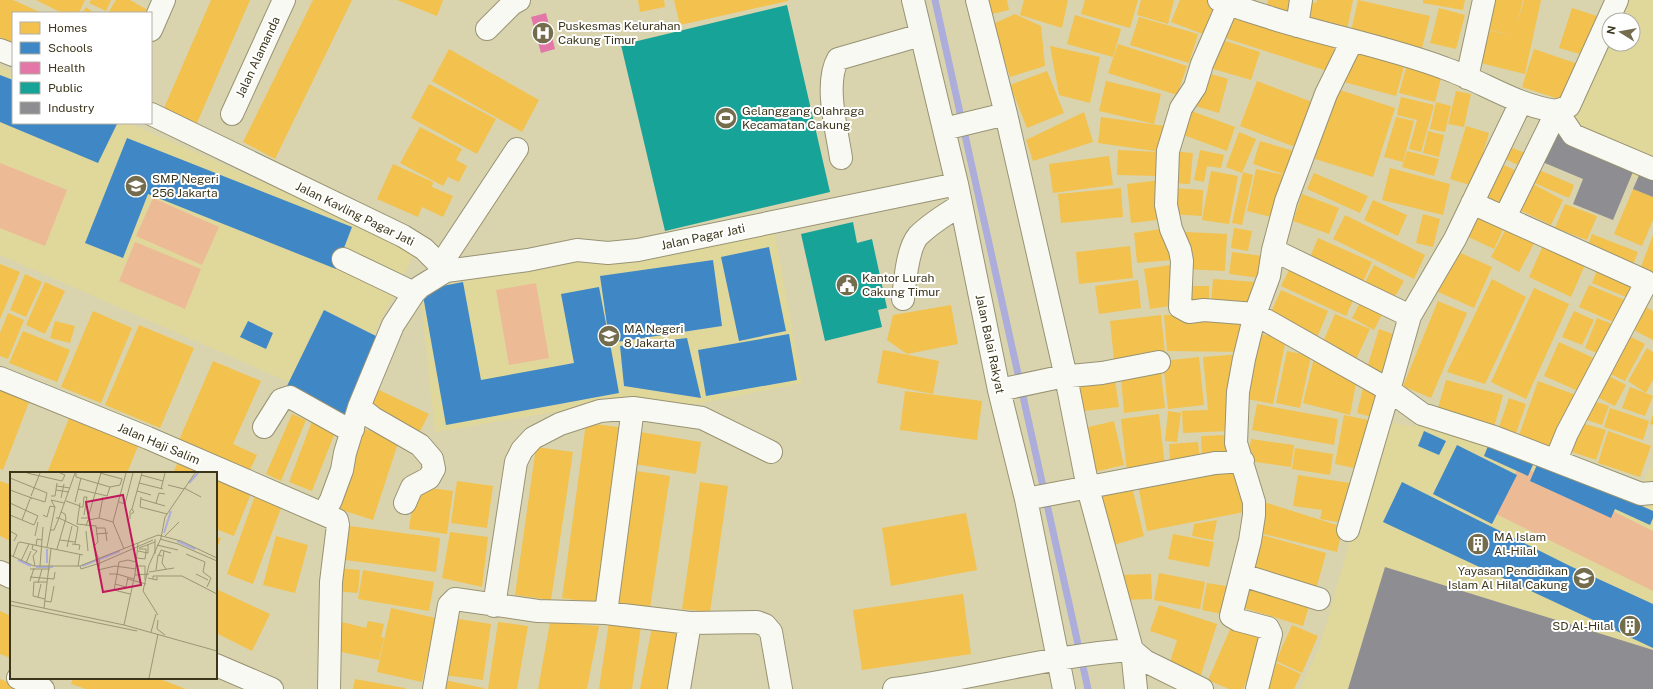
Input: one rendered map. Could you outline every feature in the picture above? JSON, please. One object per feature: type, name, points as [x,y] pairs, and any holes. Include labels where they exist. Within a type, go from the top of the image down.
[{"type":"street","points":[[152,28],[164,0]]},
{"type":"street","name":"Jalan Alamanda","points":[[232,114],[284,0]]},
{"type":"street","points":[[487,29],[512,4],[519,0]]},
{"type":"street","name":"Jalan Balai Rakyat","points":[[913,0],[921,35],[950,127],[961,205],[1008,388],[1034,497],[1067,658],[1064,689]]},
{"type":"street","points":[[977,0],[1002,115],[1063,377],[1083,487],[1123,651],[1136,689]]},
{"type":"street","points":[[1296,26],[1301,0]]},
{"type":"street","points":[[1467,78],[1484,0]]},
{"type":"street","points":[[1617,0],[1569,106],[1557,112],[1540,109],[1521,102],[1445,68],[1405,55],[1296,26],[1224,2],[1195,87],[1181,108],[1174,129],[1168,151],[1166,205],[1171,229],[1180,250],[1182,291],[1180,308],[1188,312],[1204,310],[1255,314],[1389,390],[1422,414],[1556,460],[1641,494],[1653,493]]},
{"type":"street","points":[[841,158],[830,83],[834,66],[838,59],[921,35]]},
{"type":"street","points":[[1257,689],[1271,634],[1268,628],[1238,620],[1231,616],[1253,526],[1254,502],[1243,461],[1236,443],[1238,392],[1255,314],[1268,276],[1273,250],[1286,201],[1326,94],[1352,41]]},
{"type":"street","points":[[0,50],[12,55]]},
{"type":"street","points":[[1348,530],[1410,316],[1455,240],[1521,102]]},
{"type":"street","points":[[1557,112],[1573,135],[1653,169]]},
{"type":"street","points":[[1505,217],[1557,112]]},
{"type":"street","name":"Jalan Kavling Pagar Jati","points":[[152,114],[404,236],[424,249],[443,267]]},
{"type":"street","points":[[950,127],[1002,115]]},
{"type":"street","points":[[324,513],[331,500],[342,470],[344,453],[359,407],[393,325],[414,293],[443,267],[517,149]]},
{"type":"street","name":"Jalan Pagar Jati","points":[[443,267],[528,260],[577,250],[608,253],[638,250],[957,184]]},
{"type":"street","points":[[1472,202],[1644,279],[1645,283],[1588,397],[1567,433],[1556,460]]},
{"type":"street","points":[[903,299],[909,257],[917,237],[938,220],[961,205]]},
{"type":"street","points":[[1273,250],[1410,316]]},
{"type":"street","points":[[343,259],[414,293]]},
{"type":"street","points":[[1008,388],[1063,377],[1102,373],[1159,362]]},
{"type":"street","name":"Jalan Haji Salim","points":[[0,378],[324,513],[337,520],[338,525],[331,582],[329,689]]},
{"type":"street","points":[[264,427],[281,400],[285,397],[290,398],[342,426],[353,429]]},
{"type":"street","points":[[359,407],[373,418],[420,445],[432,459],[434,469],[429,478],[412,487],[404,503]]},
{"type":"street","points":[[494,606],[516,462],[522,450],[533,438],[560,424],[600,411],[633,408],[702,418],[771,452]]},
{"type":"street","points":[[606,613],[633,408]]},
{"type":"street","points":[[1034,497],[1215,463],[1243,461]]},
{"type":"street","points":[[0,572],[10,576]]},
{"type":"street","points":[[1242,575],[1319,599]]},
{"type":"street","points":[[434,689],[449,605],[456,599],[494,606],[538,611],[606,613],[690,623],[757,622],[765,625],[771,632],[781,689]]},
{"type":"street","points":[[678,689],[690,623]]},
{"type":"street","points":[[894,689],[926,685],[1067,658],[1123,651],[1202,689]]},
{"type":"street","points":[[217,665],[272,689]]},
{"type":"street","points":[[0,670],[10,675]]},
{"type":"street","points":[[20,679],[43,689]]},
{"type":"shaded area","points":[[1627,0],[1653,0],[1653,186],[1563,145],[1604,52],[1641,52],[1641,12],[1622,12]]},
{"type":"shaded area","name":"SMP Negeri 256 Jakarta","points":[[0,66],[12,72],[12,124],[131,124],[416,250],[339,404],[0,255]]},
{"type":"shaded area","points":[[0,163],[67,190],[45,246],[0,228]]},
{"type":"shaded area","points":[[153,198],[219,227],[202,265],[136,236]]},
{"type":"shaded area","name":"MA Negeri 8 Jakarta","points":[[773,225],[802,383],[697,404],[625,400],[435,432],[420,289]]},
{"type":"shaded area","points":[[135,242],[201,269],[185,309],[119,281]]},
{"type":"shaded area","points":[[536,283],[549,358],[509,365],[496,290]]},
{"type":"shaded area","points":[[1420,417],[1636,498],[1649,469],[1653,468],[1653,689],[1300,689],[1320,646],[1384,421],[1416,427]]},
{"type":"shaded area","points":[[1519,465],[1653,531],[1653,591],[1496,514]]},
{"type":"building: Homes","points":[[0,0],[13,0],[40,12],[12,12],[12,43],[0,37]]},
{"type":"building: Homes","points":[[36,0],[85,0],[79,12],[60,12]]},
{"type":"building: Homes","points":[[91,0],[111,0],[106,11],[89,3]]},
{"type":"building: Homes","points":[[116,0],[130,0],[151,12],[109,12]]},
{"type":"building: Homes","points":[[211,0],[250,0],[197,123],[164,108]]},
{"type":"building: Homes","points":[[313,0],[352,0],[275,159],[243,142]]},
{"type":"building: Homes","points":[[397,0],[443,0],[437,16]]},
{"type":"building: Homes","points":[[638,0],[664,0],[665,7],[640,12]]},
{"type":"building: Homes","points":[[674,0],[788,0],[788,1],[680,25]]},
{"type":"building: Homes","points":[[984,0],[1007,0],[1009,10],[988,15]]},
{"type":"building: Homes","points":[[1024,0],[1068,0],[1062,28],[1020,15]]},
{"type":"building: Homes","points":[[1085,0],[1138,0],[1130,28],[1081,14]]},
{"type":"building: Homes","points":[[1141,0],[1174,0],[1168,24],[1137,15]]},
{"type":"building: Homes","points":[[1180,0],[1209,0],[1215,2],[1203,34],[1171,22]]},
{"type":"building: Homes","points":[[1268,0],[1289,0],[1287,13],[1266,8]]},
{"type":"building: Homes","points":[[1317,0],[1353,0],[1347,30],[1300,19],[1304,1],[1316,3]]},
{"type":"building: Homes","points":[[1358,0],[1430,16],[1422,48],[1351,31]]},
{"type":"building: Homes","points":[[1423,0],[1465,0],[1463,10],[1423,3]]},
{"type":"building: Homes","points":[[1486,0],[1523,0],[1517,24],[1524,0],[1541,0],[1525,74],[1472,61],[1480,28],[1513,36],[1480,27]]},
{"type":"building: Homes","points":[[86,7],[93,12],[83,12]]},
{"type":"building: Homes","points":[[1439,8],[1465,15],[1456,49],[1430,43]]},
{"type":"building: Homes","points":[[1572,8],[1600,17],[1587,56],[1559,48]]},
{"type":"building: Homes","points":[[1234,12],[1336,44],[1327,71],[1225,38]]},
{"type":"building: Homes","points":[[1015,14],[1041,26],[1045,66],[1010,77],[993,24]]},
{"type":"building: Homes","points":[[1075,15],[1121,29],[1113,57],[1067,44]]},
{"type":"building: Homes","points":[[1139,17],[1198,34],[1189,63],[1130,45]]},
{"type":"building: Homes","points":[[1219,39],[1260,52],[1251,80],[1210,68]]},
{"type":"building: Homes","points":[[1118,44],[1187,66],[1177,95],[1108,73]]},
{"type":"building: Homes","points":[[1050,46],[1100,57],[1090,103],[1059,95]]},
{"type":"building: Homes","points":[[1350,48],[1405,63],[1396,96],[1340,81]]},
{"type":"building: Homes","points":[[449,49],[539,100],[522,132],[432,81]]},
{"type":"building: Homes","points":[[1534,49],[1581,65],[1568,102],[1522,87]]},
{"type":"building: Homes","points":[[1408,61],[1443,70],[1435,102],[1399,93]]},
{"type":"building: Homes","points":[[1047,71],[1064,113],[1027,128],[1010,85]]},
{"type":"building: Homes","points":[[1204,72],[1228,79],[1219,113],[1195,106]]},
{"type":"building: Homes","points":[[1106,81],[1161,94],[1154,124],[1099,111]]},
{"type":"building: Homes","points":[[1257,81],[1312,102],[1295,147],[1240,126]]},
{"type":"building: Homes","points":[[429,84],[496,119],[477,154],[411,118]]},
{"type":"building: Homes","points":[[1337,89],[1395,108],[1373,177],[1315,159]]},
{"type":"building: Homes","points":[[1456,91],[1471,94],[1464,127],[1448,124]]},
{"type":"building: Homes","points":[[1401,97],[1434,105],[1429,123],[1397,115]]},
{"type":"building: Homes","points":[[1436,102],[1451,106],[1445,132],[1430,129]]},
{"type":"building: Homes","points":[[1186,109],[1235,127],[1227,151],[1178,133]]},
{"type":"building: Homes","points":[[1084,112],[1093,142],[1033,161],[1026,140]]},
{"type":"building: Homes","points":[[1101,117],[1165,126],[1162,152],[1098,143]]},
{"type":"building: Homes","points":[[1396,117],[1414,121],[1403,162],[1384,157]]},
{"type":"building: Homes","points":[[1417,120],[1429,123],[1421,152],[1409,149]]},
{"type":"building: Homes","points":[[1466,126],[1489,133],[1473,186],[1450,179]]},
{"type":"building: Homes","points":[[420,127],[462,149],[456,160],[467,166],[459,182],[448,177],[443,186],[400,163]]},
{"type":"building: Homes","points":[[1428,131],[1444,135],[1439,157],[1423,153]]},
{"type":"building: Homes","points":[[1239,132],[1256,139],[1242,173],[1226,167]]},
{"type":"building: Homes","points":[[1260,141],[1297,152],[1289,176],[1253,164]]},
{"type":"building: Homes","points":[[1502,144],[1528,154],[1523,167],[1498,156]]},
{"type":"building: Homes","points":[[1118,150],[1159,152],[1157,176],[1117,175]]},
{"type":"building: Homes","points":[[1200,150],[1224,155],[1221,168],[1207,166],[1204,182],[1194,180]]},
{"type":"building: Homes","points":[[1171,151],[1193,153],[1190,184],[1169,183]]},
{"type":"building: Homes","points":[[1407,151],[1439,159],[1434,176],[1402,167]]},
{"type":"building: Homes","points":[[1109,156],[1113,185],[1053,193],[1049,164]]},
{"type":"building: Homes","points":[[1493,160],[1521,173],[1505,207],[1477,194]]},
{"type":"building: Homes","points":[[393,164],[433,182],[432,187],[453,196],[443,217],[422,207],[418,217],[377,199]]},
{"type":"building: Homes","points":[[1390,168],[1450,184],[1443,215],[1382,200]]},
{"type":"building: Homes","points":[[1256,169],[1285,175],[1275,218],[1247,211]]},
{"type":"building: Homes","points":[[1537,169],[1574,185],[1569,198],[1532,182]]},
{"type":"building: Homes","points":[[1211,171],[1238,176],[1229,224],[1202,220]]},
{"type":"building: Homes","points":[[1243,172],[1253,175],[1242,225],[1232,223]]},
{"type":"building: Homes","points":[[1314,173],[1368,196],[1360,213],[1307,189]]},
{"type":"building: Homes","points":[[1161,180],[1165,219],[1131,223],[1127,184]]},
{"type":"building: Homes","points":[[1533,184],[1563,200],[1551,225],[1520,210]]},
{"type":"building: Homes","points":[[1121,188],[1123,217],[1061,223],[1058,194]]},
{"type":"building: Homes","points":[[1172,188],[1203,190],[1202,216],[1170,214]]},
{"type":"building: Homes","points":[[1633,189],[1653,197],[1653,220],[1642,246],[1614,234]]},
{"type":"building: Homes","points":[[1302,194],[1339,208],[1329,234],[1293,221]]},
{"type":"building: Homes","points":[[1373,200],[1407,215],[1398,236],[1364,220]]},
{"type":"building: Homes","points":[[1565,204],[1597,216],[1587,240],[1555,228]]},
{"type":"building: Homes","points":[[1473,207],[1506,223],[1494,249],[1460,233]]},
{"type":"building: Homes","points":[[1423,214],[1440,219],[1433,247],[1416,243]]},
{"type":"building: Homes","points":[[1345,215],[1425,255],[1414,279],[1333,239]]},
{"type":"building: Homes","points":[[1509,223],[1537,238],[1519,272],[1491,257]]},
{"type":"building: Homes","points":[[1168,228],[1172,260],[1137,263],[1134,233]]},
{"type":"building: Homes","points":[[1234,228],[1252,231],[1248,251],[1231,248]]},
{"type":"building: Homes","points":[[1186,232],[1227,234],[1225,271],[1184,269]]},
{"type":"building: Homes","points":[[1592,234],[1638,252],[1633,265],[1587,247]]},
{"type":"building: Homes","points":[[1653,235],[1653,278],[1639,272]]},
{"type":"building: Homes","points":[[1318,238],[1372,262],[1362,284],[1308,262]]},
{"type":"building: Homes","points":[[1545,241],[1587,260],[1571,297],[1529,277]]},
{"type":"building: Homes","points":[[1130,246],[1133,278],[1079,284],[1076,252]]},
{"type":"building: Homes","points":[[1454,250],[1492,267],[1474,308],[1436,291]]},
{"type":"building: Homes","points":[[1232,252],[1263,256],[1260,278],[1229,274]]},
{"type":"building: Homes","points":[[0,264],[20,272],[0,319]]},
{"type":"building: Homes","points":[[1292,264],[1356,294],[1346,316],[1281,286]]},
{"type":"building: Homes","points":[[1170,265],[1176,305],[1150,309],[1144,269]]},
{"type":"building: Homes","points":[[1374,265],[1404,281],[1393,300],[1364,284]]},
{"type":"building: Homes","points":[[1599,265],[1634,278],[1626,297],[1592,283]]},
{"type":"building: Homes","points":[[25,274],[42,282],[26,317],[10,310]]},
{"type":"building: Homes","points":[[1213,279],[1256,282],[1254,310],[1211,306]]},
{"type":"building: Homes","points":[[1492,279],[1526,297],[1485,384],[1447,372]]},
{"type":"building: Homes","points":[[1138,280],[1141,308],[1099,314],[1095,286]]},
{"type":"building: Homes","points":[[45,282],[65,291],[45,334],[26,325]]},
{"type":"building: Homes","points":[[1589,285],[1630,302],[1620,325],[1579,307]]},
{"type":"building: Homes","points":[[1185,286],[1209,286],[1209,305],[1184,305]]},
{"type":"building: Homes","points":[[1534,288],[1569,304],[1526,399],[1491,382]]},
{"type":"building: Homes","points":[[1281,290],[1328,311],[1316,340],[1268,319]]},
{"type":"building: Homes","points":[[1362,299],[1384,310],[1374,330],[1352,318]]},
{"type":"building: Homes","points":[[1438,301],[1467,313],[1431,398],[1403,386]]},
{"type":"building: Homes","points":[[1640,304],[1653,311],[1653,340],[1628,327]]},
{"type":"building: Homes","points":[[951,305],[958,344],[907,354],[887,340],[893,315]]},
{"type":"building: Homes","points":[[93,311],[132,328],[101,403],[61,387]]},
{"type":"building: Homes","points":[[1574,311],[1594,320],[1582,345],[1562,337]]},
{"type":"building: Homes","points":[[8,313],[24,320],[8,359],[0,356],[0,333]]},
{"type":"building: Homes","points":[[1335,314],[1370,329],[1354,364],[1320,349]]},
{"type":"building: Homes","points":[[1161,315],[1165,353],[1114,359],[1110,321]]},
{"type":"building: Homes","points":[[1164,315],[1250,315],[1245,352],[1167,351]]},
{"type":"building: Homes","points":[[1597,318],[1617,326],[1604,356],[1585,348]]},
{"type":"building: Homes","points":[[55,321],[75,326],[70,343],[50,338]]},
{"type":"building: Homes","points":[[139,325],[194,348],[160,428],[105,405]]},
{"type":"building: Homes","points":[[1379,329],[1393,334],[1381,375],[1366,371]]},
{"type":"building: Homes","points":[[23,331],[70,350],[57,382],[9,363]]},
{"type":"building: Homes","points":[[1255,333],[1286,339],[1273,404],[1242,398]]},
{"type":"building: Homes","points":[[1623,333],[1645,344],[1625,381],[1604,371]]},
{"type":"building: Homes","points":[[1559,342],[1600,361],[1585,394],[1544,376]]},
{"type":"building: Homes","points":[[1647,348],[1653,352],[1653,380],[1646,393],[1628,381]]},
{"type":"building: Homes","points":[[883,350],[939,361],[933,394],[877,383]]},
{"type":"building: Homes","points":[[1287,351],[1311,356],[1300,408],[1276,403]]},
{"type":"building: Homes","points":[[1242,354],[1229,431],[1183,433],[1182,411],[1208,410],[1203,357]]},
{"type":"building: Homes","points":[[1199,357],[1204,405],[1168,409],[1163,361]]},
{"type":"building: Homes","points":[[1314,358],[1357,378],[1350,415],[1303,403]]},
{"type":"building: Homes","points":[[213,361],[261,381],[233,444],[257,455],[250,470],[179,440]]},
{"type":"building: Homes","points":[[1161,373],[1165,408],[1124,413],[1121,378]]},
{"type":"building: Homes","points":[[1603,373],[1626,385],[1615,406],[1593,395]]},
{"type":"building: Homes","points":[[1115,379],[1119,407],[1076,412],[1073,385]]},
{"type":"building: Homes","points":[[1446,380],[1503,395],[1493,431],[1436,415]]},
{"type":"building: Homes","points":[[1538,381],[1576,395],[1555,454],[1517,441]]},
{"type":"building: Homes","points":[[0,385],[31,397],[3,470],[0,469]]},
{"type":"building: Homes","points":[[373,387],[429,414],[419,433],[364,406]]},
{"type":"building: Homes","points":[[1630,387],[1653,396],[1645,416],[1622,408]]},
{"type":"building: Homes","points":[[1363,388],[1377,392],[1372,417],[1357,413]]},
{"type":"building: Homes","points":[[905,391],[982,401],[977,440],[900,430]]},
{"type":"building: Homes","points":[[1509,398],[1526,404],[1514,439],[1497,433]]},
{"type":"building: Homes","points":[[1590,400],[1609,406],[1602,425],[1584,419]]},
{"type":"building: Homes","points":[[1257,404],[1338,419],[1334,445],[1252,430]]},
{"type":"building: Homes","points":[[1610,408],[1649,421],[1643,440],[1604,427]]},
{"type":"building: Homes","points":[[1168,411],[1181,413],[1177,442],[1165,441]]},
{"type":"building: Homes","points":[[71,413],[140,441],[127,472],[47,472]]},
{"type":"building: Homes","points":[[292,414],[306,420],[281,481],[266,474]]},
{"type":"building: Homes","points":[[1159,414],[1165,467],[1127,472],[1121,419]]},
{"type":"building: Homes","points":[[1653,414],[1653,425],[1650,424]]},
{"type":"building: Homes","points":[[1344,415],[1373,421],[1363,470],[1335,464]]},
{"type":"building: Homes","points":[[312,421],[336,430],[312,491],[289,482]]},
{"type":"building: Homes","points":[[1114,421],[1124,465],[1090,473],[1080,429]]},
{"type":"building: Homes","points":[[1578,422],[1606,430],[1596,460],[1569,451]]},
{"type":"building: Homes","points":[[586,423],[626,428],[602,604],[562,598]]},
{"type":"building: Homes","points":[[358,427],[399,440],[373,520],[332,507]]},
{"type":"building: Homes","points":[[1608,431],[1651,446],[1640,477],[1598,463]]},
{"type":"building: Homes","points":[[640,432],[701,442],[696,474],[634,464]]},
{"type":"building: Homes","points":[[1228,435],[1229,459],[1202,460],[1201,436]]},
{"type":"building: Homes","points":[[1251,439],[1294,445],[1291,467],[1248,461]]},
{"type":"building: Homes","points":[[1198,442],[1200,460],[1170,461],[1169,444]]},
{"type":"building: Homes","points":[[536,447],[573,452],[551,600],[515,595]]},
{"type":"building: Homes","points":[[1295,448],[1333,454],[1330,475],[1292,469]]},
{"type":"building: Homes","points":[[178,462],[202,472],[173,472]]},
{"type":"building: Homes","points":[[1234,463],[1244,512],[1147,531],[1137,480]]},
{"type":"building: Homes","points":[[637,471],[670,476],[650,608],[617,603]]},
{"type":"building: Homes","points":[[1298,475],[1350,483],[1343,523],[1320,519],[1322,510],[1293,506]]},
{"type":"building: Homes","points":[[217,477],[252,491],[234,536],[217,529]]},
{"type":"building: Homes","points":[[0,481],[10,485],[10,541],[0,536]]},
{"type":"building: Homes","points":[[457,481],[493,486],[487,528],[451,523]]},
{"type":"building: Homes","points":[[700,482],[728,486],[710,612],[682,609]]},
{"type":"building: Homes","points":[[1131,483],[1144,536],[1110,546],[1096,492]]},
{"type":"building: Homes","points":[[415,486],[453,491],[447,534],[409,529]]},
{"type":"building: Homes","points":[[257,490],[284,500],[253,584],[227,574]]},
{"type":"building: Homes","points":[[1264,502],[1343,527],[1337,552],[1256,532]]},
{"type":"building: Homes","points":[[966,513],[977,570],[891,586],[882,528]]},
{"type":"building: Homes","points":[[1217,520],[1213,540],[1192,536],[1194,524]]},
{"type":"building: Homes","points":[[342,525],[440,538],[436,572],[338,559]]},
{"type":"building: Homes","points":[[450,532],[488,537],[482,587],[442,578]]},
{"type":"building: Homes","points":[[1173,534],[1214,542],[1209,567],[1168,559]]},
{"type":"building: Homes","points":[[1262,535],[1326,553],[1315,593],[1251,575]]},
{"type":"building: Homes","points":[[276,536],[308,545],[295,593],[263,585]]},
{"type":"building: Homes","points":[[217,537],[221,538],[217,548]]},
{"type":"building: Homes","points":[[337,568],[360,570],[358,593],[335,591]]},
{"type":"building: Homes","points":[[363,570],[434,582],[429,611],[358,599]]},
{"type":"building: Homes","points":[[1159,573],[1205,582],[1200,609],[1154,600]]},
{"type":"building: Homes","points":[[1151,574],[1152,599],[1122,600],[1121,575]]},
{"type":"building: Homes","points":[[1246,580],[1311,600],[1303,626],[1237,606]]},
{"type":"building: Homes","points":[[1207,583],[1233,587],[1227,615],[1202,610]]},
{"type":"building: Homes","points":[[217,589],[270,614],[252,651],[217,634]]},
{"type":"building: Homes","points":[[963,594],[971,654],[862,670],[853,610]]},
{"type":"building: Homes","points":[[1159,605],[1217,624],[1201,675],[1169,665],[1177,640],[1150,631]]},
{"type":"building: Homes","points":[[391,608],[436,618],[422,682],[377,672]]},
{"type":"building: Homes","points":[[0,611],[10,616],[10,658],[0,654]]},
{"type":"building: Homes","points":[[452,618],[491,624],[483,680],[444,675]]},
{"type":"building: Homes","points":[[338,621],[366,628],[368,621],[384,624],[381,637],[384,638],[379,660],[332,650]]},
{"type":"building: Homes","points":[[498,622],[528,626],[517,689],[488,689]]},
{"type":"building: Homes","points":[[550,622],[599,626],[587,689],[538,689]]},
{"type":"building: Homes","points":[[609,622],[641,627],[632,689],[599,689]]},
{"type":"building: Homes","points":[[1232,625],[1265,639],[1243,689],[1229,689],[1208,680]]},
{"type":"building: Homes","points":[[1292,625],[1318,636],[1302,673],[1276,661]]},
{"type":"building: Homes","points":[[652,627],[683,633],[672,689],[640,689]]},
{"type":"building: Homes","points":[[1272,661],[1301,674],[1294,689],[1260,689]]},
{"type":"building: Homes","points":[[0,679],[20,687],[24,689],[0,689]]},
{"type":"building: Homes","points":[[73,679],[160,679],[186,689],[86,689],[71,684]]},
{"type":"building: Homes","points":[[355,679],[405,688],[405,689],[353,689]]},
{"type":"building: Homes","points":[[444,680],[484,688],[442,689]]},
{"type":"building: Schools","points":[[0,75],[12,80],[12,124],[117,124],[98,163],[0,122]]},
{"type":"building: Schools","points":[[127,138],[352,227],[336,269],[148,194],[123,258],[85,243]]},
{"type":"building: Schools","points":[[769,247],[786,331],[739,341],[721,257]]},
{"type":"building: Schools","points":[[713,260],[722,326],[610,343],[619,393],[446,425],[422,290],[463,282],[481,380],[574,363],[561,294],[599,287],[609,339],[600,276]]},
{"type":"building: Schools","points":[[324,310],[382,339],[344,416],[286,388]]},
{"type":"building: Schools","points":[[248,321],[273,333],[266,349],[240,337]]},
{"type":"building: Schools","points":[[789,334],[797,380],[706,396],[698,350]]},
{"type":"building: Schools","points":[[687,338],[701,398],[624,386],[620,346]]},
{"type":"building: Schools","points":[[1424,431],[1446,441],[1439,455],[1418,446]]},
{"type":"building: Schools","points":[[1490,441],[1535,460],[1528,476],[1484,456]]},
{"type":"building: Schools","points":[[1457,445],[1517,475],[1492,524],[1433,494]]},
{"type":"building: Schools","points":[[1539,460],[1653,511],[1653,518],[1650,525],[1615,509],[1611,518],[1530,481]]},
{"type":"building: Schools","name":"MA Islam Al-Hilal","points":[[1402,482],[1570,566],[1653,604],[1653,648],[1383,522]]},
{"type":"building: Health","name":"Puskesmas Kelurahan Cakung Timur","points":[[546,13],[555,49],[541,53],[531,17]]},
{"type":"building: Public","name":"Gelanggang Olahraga Kecamatan Cakung","points":[[787,5],[830,192],[665,231],[621,45]]},
{"type":"building: Public","name":"Kantor Lurah Cakung Timur","points":[[853,222],[857,243],[872,239],[887,308],[878,310],[882,327],[825,341],[801,234]]},
{"type":"building: Industry","points":[[1553,131],[1635,167],[1613,220],[1573,204],[1583,179],[1540,161]]},
{"type":"building: Industry","points":[[1640,173],[1653,178],[1653,197],[1633,189]]},
{"type":"building: Industry","points":[[1385,567],[1653,650],[1653,689],[1348,689]]},
{"type":"waterway","points":[[935,0],[1088,689]]},
{"type":"place","name":"Puskesmas Kelurahan Cakung Timur","points":[[543,33]]},
{"type":"place","name":"Gelanggang Olahraga Kecamatan Cakung","points":[[726,118]]},
{"type":"place","name":"SMP Negeri 256 Jakarta","points":[[136,186]]},
{"type":"place","name":"Kantor Lurah Cakung Timur","points":[[847,285]]},
{"type":"place","name":"MA Negeri 8 Jakarta","points":[[609,336]]},
{"type":"place","name":"MA Islam Al-Hilal","points":[[1478,544]]},
{"type":"place","name":"Yayasan Pendidikan Islam Al Hilal Cakung","points":[[1584,578]]},
{"type":"place","name":"SD Al-Hilal","points":[[1630,626]]}]
